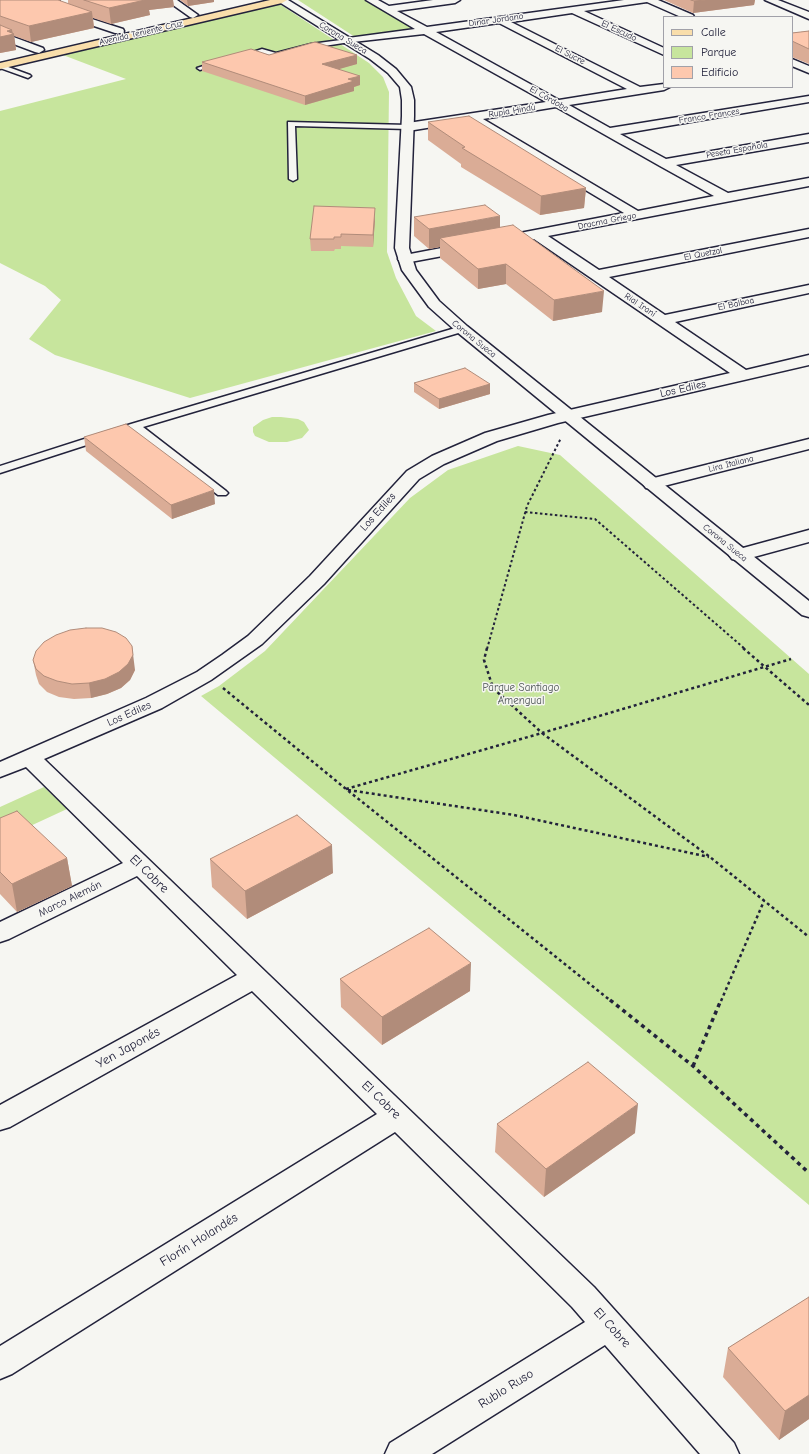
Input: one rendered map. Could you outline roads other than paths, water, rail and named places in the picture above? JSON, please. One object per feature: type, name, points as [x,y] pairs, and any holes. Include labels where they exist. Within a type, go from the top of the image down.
[{"type":"main road","name":"Avenida Teniente Cruz","points":[[0,64],[39,50],[256,0]]},
{"type":"main road","name":"Avenida Teniente Cruz","points":[[0,64],[281,0]]},
{"type":"street","points":[[66,0],[62,11],[64,13],[119,32]]},
{"type":"street","points":[[171,0],[193,14]]},
{"type":"street","name":"Corona Sueca","points":[[281,0],[384,64],[403,83],[407,93],[408,127],[402,237],[405,259],[412,275],[423,291],[447,317],[809,611]]},
{"type":"street","name":"El Córdoba","points":[[371,0],[727,198]]},
{"type":"street","points":[[388,9],[455,0]]},
{"type":"street","name":"Dinar Jordano","points":[[348,41],[645,0]]},
{"type":"street","points":[[650,0],[687,16]]},
{"type":"street","points":[[770,0],[809,16]]},
{"type":"street","points":[[794,0],[809,6]]},
{"type":"street","name":"El Escudo","points":[[573,10],[663,52]]},
{"type":"street","name":"El Sucre","points":[[500,20],[639,91]]},
{"type":"street","points":[[3,38],[39,50]]},
{"type":"street","name":"Rupia Hindú","points":[[408,127],[663,87]]},
{"type":"street","name":"Franco Frances","points":[[609,132],[809,100]]},
{"type":"street","points":[[472,117],[636,215]]},
{"type":"street","name":"Peseta Española","points":[[664,163],[809,138]]},
{"type":"street","name":"Dracma Griego","points":[[405,259],[809,182]]},
{"type":"street","name":"El Quetzal","points":[[596,275],[809,233]]},
{"type":"street","name":"Rial Iraní","points":[[536,234],[743,375]]},
{"type":"street","name":"El Balboa","points":[[662,320],[809,289]]},
{"type":"street","name":"Los Ediles","points":[[0,770],[154,703],[204,676],[255,640],[317,580],[413,475],[444,457],[491,437],[568,416],[809,360]]},
{"type":"street","name":"Lira Italiana","points":[[652,484],[809,444]]},
{"type":"street","points":[[739,555],[809,536]]},
{"type":"street","name":"El Cobre","points":[[29,757],[554,1268],[609,1325],[722,1454]]},
{"type":"street","name":"Marco Alemán","points":[[0,933],[140,865]]},
{"type":"street","name":"Yen Japonés","points":[[0,1119],[255,977]]},
{"type":"street","name":"Florín Holandés","points":[[0,1364],[397,1116]]},
{"type":"street","name":"Rublo Ruso","points":[[402,1454],[609,1325]]},
{"type":"lane","points":[[200,68],[262,51],[276,55],[311,46],[348,41]]},
{"type":"lane","points":[[0,64],[28,76]]},
{"type":"lane","points":[[293,179],[290,124],[408,127]]},
{"type":"lane","points":[[0,470],[135,426],[462,329]]},
{"type":"lane","points":[[135,426],[222,493]]},
{"type":"park label","name":"Parque Santiago Amengual","points":[[521,694]]}]
